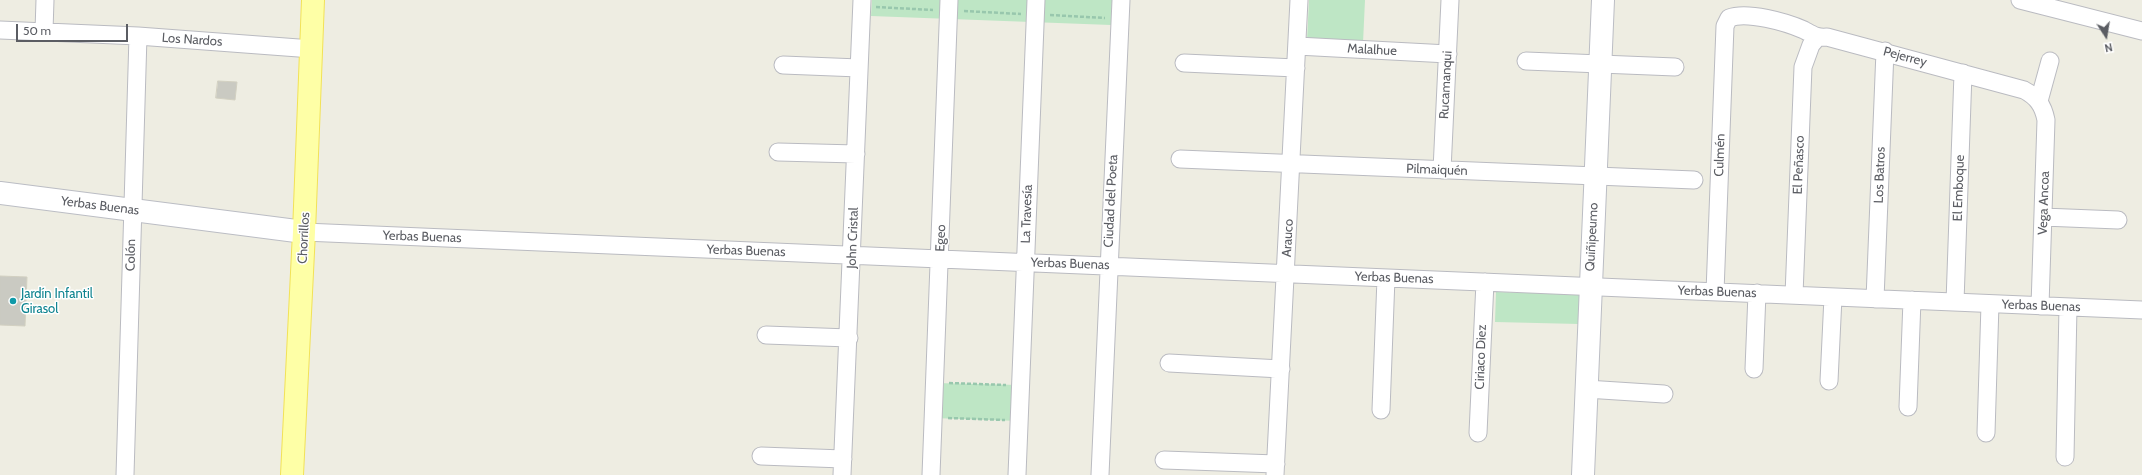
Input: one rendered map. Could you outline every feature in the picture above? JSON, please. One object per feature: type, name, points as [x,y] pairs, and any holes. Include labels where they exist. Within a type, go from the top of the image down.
[{"type":"main road","name":"Chorrillos","points":[[292,475],[304,232],[313,0]]},
{"type":"street","points":[[44,31],[45,0]]},
{"type":"street","name":"Ciudad del Poeta","points":[[1100,475],[1108,266],[1121,0]]},
{"type":"street","name":"Arauco","points":[[1276,470],[1299,0]]},
{"type":"street","name":"Rucamanqui","points":[[1442,170],[1450,0]]},
{"type":"street","name":"Quiñipeumo","points":[[1583,475],[1603,0]]},
{"type":"street","points":[[2020,0],[2142,31]]},
{"type":"street","name":"John Cristal","points":[[843,467],[862,3]]},
{"type":"street","name":"Egeo","points":[[931,475],[949,5]]},
{"type":"street","name":"La Travesía","points":[[1017,475],[1035,7]]},
{"type":"street","name":"Pejerrey","points":[[1729,18],[1735,16],[1763,18],[1804,30],[1818,38],[1827,37],[1885,51],[2024,90],[2039,101]]},
{"type":"street","name":"Culmén","points":[[1715,292],[1725,26],[1729,18]]},
{"type":"street","name":"Los Nardos","points":[[0,30],[138,36],[312,49]]},
{"type":"street","name":"Colón","points":[[125,475],[138,36]]},
{"type":"street","name":"El Peñasco","points":[[1794,295],[1803,67],[1811,45],[1818,38]]},
{"type":"street","name":"Malalhue","points":[[1297,46],[1448,54]]},
{"type":"street","name":"Los Batros","points":[[1875,298],[1885,51]]},
{"type":"street","points":[[1526,61],[1675,67]]},
{"type":"street","points":[[2039,101],[2050,62]]},
{"type":"street","points":[[1184,63],[1296,68]]},
{"type":"street","points":[[783,65],[860,68]]},
{"type":"street","name":"El Emboque","points":[[1955,302],[1963,73]]},
{"type":"street","name":"Vega Ancoa","points":[[2039,101],[2046,120],[2040,306]]},
{"type":"street","points":[[778,152],[856,154]]},
{"type":"street","name":"Pilmaiquén","points":[[1180,159],[1694,180]]},
{"type":"street","name":"Yerbas Buenas","points":[[0,193],[304,232],[2142,310]]},
{"type":"street","points":[[2043,217],[2118,220]]},
{"type":"street","points":[[1381,410],[1386,278]]},
{"type":"street","name":"Ciriaco Diez","points":[[1478,433],[1485,282]]},
{"type":"street","points":[[1754,369],[1757,294]]},
{"type":"street","points":[[1830,381],[1833,297]]},
{"type":"street","points":[[1908,406],[1912,300]]},
{"type":"street","points":[[1986,433],[1990,304]]},
{"type":"street","points":[[2065,457],[2068,307]]},
{"type":"street","points":[[766,335],[849,338]]},
{"type":"street","points":[[1169,363],[1281,369]]},
{"type":"street","points":[[1586,389],[1664,394]]},
{"type":"street","points":[[761,456],[843,467]]},
{"type":"street","points":[[1164,460],[1276,470]]},
{"type":"path","points":[[862,3],[1035,7],[1120,19]]},
{"type":"path","points":[[935,383],[1020,385]]},
{"type":"path","points":[[933,418],[1019,421]]},
{"type":"green space","points":[[872,0],[1112,0],[1111,25],[871,16]]},
{"type":"green space","points":[[1309,0],[1365,0],[1363,43],[1307,41]]},
{"type":"green space","points":[[1496,292],[1579,294],[1579,324],[1495,322]]},
{"type":"green space","points":[[935,383],[1020,385],[1019,421],[933,418]]},
{"type":"building","points":[[218,81],[237,82],[235,100],[216,98]]},
{"type":"building","name":"Jardín Infantil Girasol","points":[[0,276],[27,277],[25,326],[0,325]]},
{"type":"place","name":"Jardín Infantil Girasol","points":[[13,301]]}]
